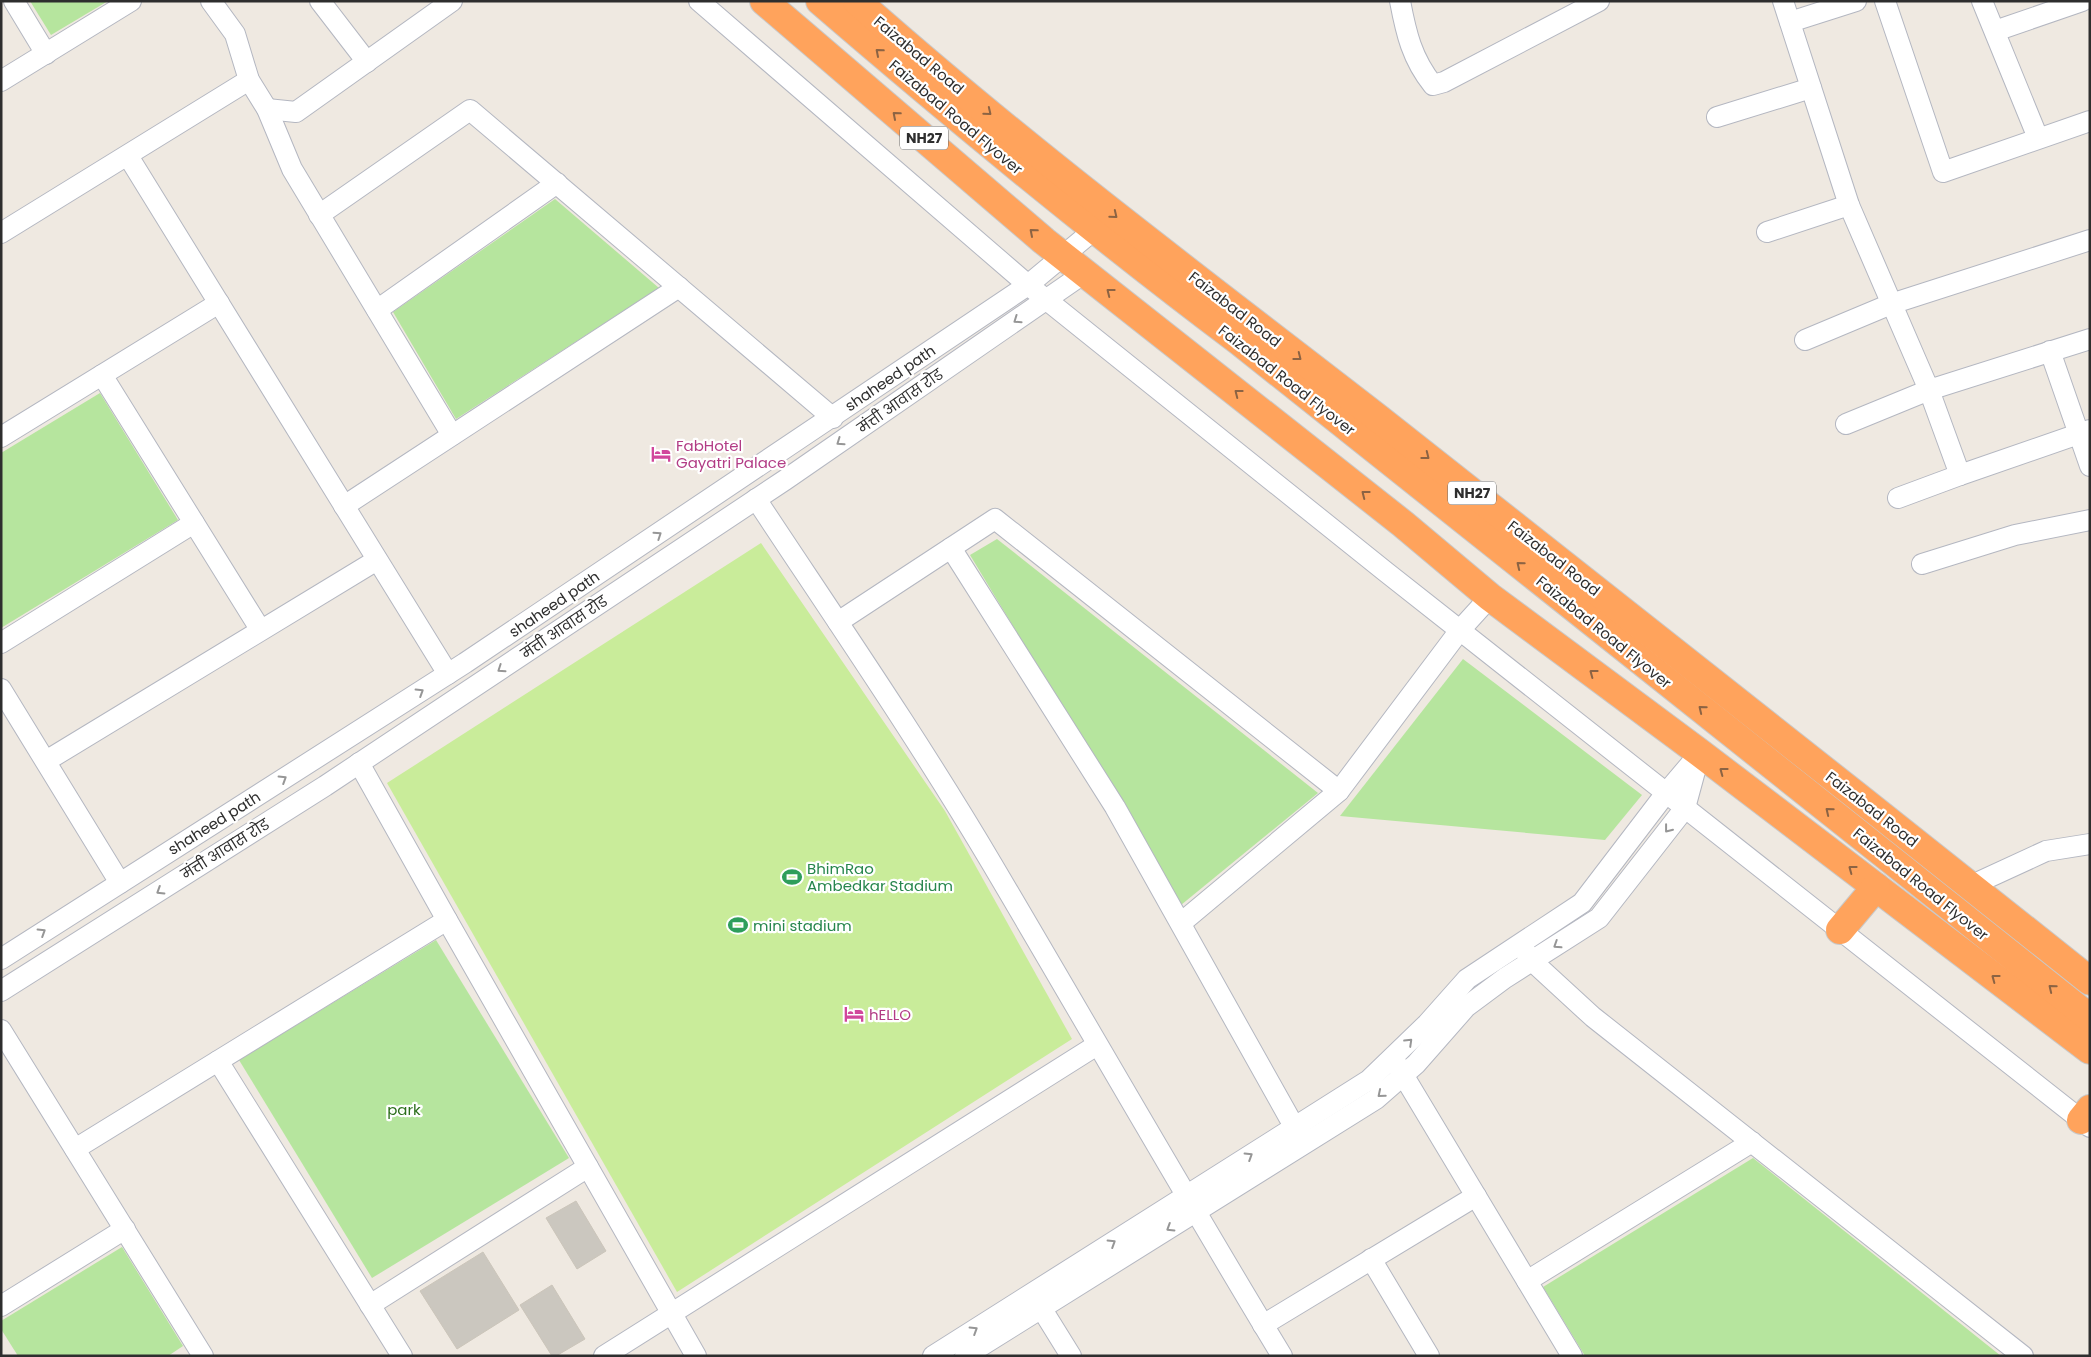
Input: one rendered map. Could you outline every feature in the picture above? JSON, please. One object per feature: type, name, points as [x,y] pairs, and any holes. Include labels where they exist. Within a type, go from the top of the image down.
[{"type":"highway","name":"NH27","points":[[764,1],[1062,254],[1086,272]]},
{"type":"highway","name":"Faizabad Road Flyover","points":[[820,1],[1094,230]]},
{"type":"highway","name":"Faizabad Road","points":[[857,1],[925,61],[1112,214],[1390,428],[2090,981]]},
{"type":"highway","points":[[1094,230],[1115,248]]},
{"type":"highway","name":"Faizabad Road Flyover","points":[[1115,248],[1247,347],[2090,1018]]},
{"type":"highway","name":"मंत्ती आवास रोड","points":[[1086,272],[1115,248]]},
{"type":"highway","points":[[1086,272],[1403,524],[1490,597],[1700,753],[2090,1050]]},
{"type":"highway","points":[[1840,930],[1876,887]]},
{"type":"street","points":[[14,1],[46,54]]},
{"type":"street","points":[[1,81],[132,1]]},
{"type":"street","points":[[320,1],[367,62]]},
{"type":"street","points":[[267,109],[296,112],[452,1]]},
{"type":"street","points":[[699,1],[1046,300],[1840,930],[2087,1119]]},
{"type":"street","points":[[1400,1],[1408,41],[1421,70],[1432,84],[1444,82],[1528,36],[1599,1]]},
{"type":"street","points":[[1783,1],[1849,205],[1929,390],[1960,475]]},
{"type":"street","points":[[1790,22],[1856,1]]},
{"type":"street","points":[[1885,1],[1943,172],[2090,121]]},
{"type":"street","points":[[1982,1],[2038,138]]},
{"type":"street","points":[[1995,30],[2082,1]]},
{"type":"street","points":[[212,2],[235,34],[249,80],[267,109],[292,169],[452,435]]},
{"type":"street","points":[[1,233],[249,80]]},
{"type":"street","points":[[1717,118],[1811,88]]},
{"type":"street","points":[[319,215],[470,110],[833,418]]},
{"type":"street","points":[[128,156],[448,674]]},
{"type":"street","points":[[377,310],[557,183]]},
{"type":"street","points":[[1767,232],[1849,205]]},
{"type":"street","name":"shaheed path","points":[[1,959],[448,674],[628,555],[1028,285],[1062,254],[1094,230]]},
{"type":"street","points":[[1805,340],[1891,304],[2090,240]]},
{"type":"street","name":"मंत्ती आवास रोड","points":[[1,991],[360,763],[756,500],[1086,272]]},
{"type":"street","points":[[344,506],[679,287]]},
{"type":"street","points":[[1,437],[219,303]]},
{"type":"street","points":[[1846,424],[1929,390],[2090,339]]},
{"type":"street","points":[[2050,351],[2084,432],[2090,466]]},
{"type":"street","points":[[102,375],[260,629]]},
{"type":"street","points":[[1898,498],[2084,432]]},
{"type":"street","points":[[756,500],[886,694],[991,862],[1190,1205],[1282,1356]]},
{"type":"street","points":[[838,622],[995,519],[1339,791]]},
{"type":"street","points":[[1922,564],[2015,535],[2090,520]]},
{"type":"street","points":[[1,642],[194,523]]},
{"type":"street","points":[[951,548],[1115,807],[1299,1136]]},
{"type":"street","points":[[628,555],[641,576]]},
{"type":"street","points":[[46,761],[260,629],[377,560]]},
{"type":"street","points":[[1181,924],[1339,791],[1460,630],[1490,597]]},
{"type":"street","points":[[1,689],[120,883]]},
{"type":"street","points":[[1299,1136],[1376,1099],[1403,1075],[1466,1007],[1532,961],[1599,918],[1685,808],[1700,753]]},
{"type":"street","points":[[933,1356],[1037,1301],[1299,1136],[1369,1080],[1427,1024],[1467,979],[1582,903],[1666,793],[1700,753]]},
{"type":"street","points":[[360,763],[447,920],[696,1356]]},
{"type":"street","points":[[1970,886],[2046,851],[2090,844]]},
{"type":"street","points":[[75,1149],[447,920]]},
{"type":"street","points":[[1519,943],[1532,961],[1593,1017],[2022,1356]]},
{"type":"street","points":[[1,1030],[125,1229],[197,1353]]},
{"type":"street","points":[[604,1356],[1097,1045]]},
{"type":"street","points":[[1392,1057],[1572,1356]]},
{"type":"street","points":[[218,1061],[402,1356]]},
{"type":"street","points":[[1527,1281],[1752,1142]]},
{"type":"street","points":[[370,1305],[588,1167]]},
{"type":"street","points":[[1263,1325],[1476,1196]]},
{"type":"street","points":[[1,1306],[125,1229]]},
{"type":"street","points":[[1371,1259],[1429,1356]]},
{"type":"street","points":[[965,1356],[1037,1301]]},
{"type":"street","points":[[1037,1301],[1071,1356]]},
{"type":"green space","points":[[30,1],[108,1],[51,35]]},
{"type":"green space","points":[[555,199],[659,288],[456,419],[393,312]]},
{"type":"green space","points":[[100,393],[178,520],[1,628],[1,453]]},
{"type":"green space","points":[[997,539],[1318,793],[1181,905],[970,555]]},
{"type":"green space","name":"mini stadium","points":[[761,543],[945,811],[1072,1039],[677,1292],[387,783]]},
{"type":"green space","points":[[1463,659],[1642,795],[1605,840],[1340,816]]},
{"type":"green space","name":"park","points":[[436,940],[569,1158],[372,1278],[239,1060]]},
{"type":"green space","points":[[1753,1158],[2001,1356],[1585,1356],[1543,1287]]},
{"type":"green space","points":[[122,1247],[183,1346],[168,1356],[18,1356],[1,1329],[1,1321]]},
{"type":"building","points":[[576,1201],[606,1251],[577,1269],[546,1218]]},
{"type":"building","points":[[483,1252],[519,1310],[457,1349],[420,1291]]},
{"type":"building","points":[[552,1285],[585,1339],[556,1356],[552,1356],[520,1305]]},
{"type":"place","name":"FabHotel Gayatri Palace","points":[[661,454]]},
{"type":"place","name":"BhimRao Ambedkar Stadium","points":[[792,877]]},
{"type":"place","name":"mini stadium","points":[[738,925]]},
{"type":"place","name":"hELLO","points":[[854,1014]]}]
